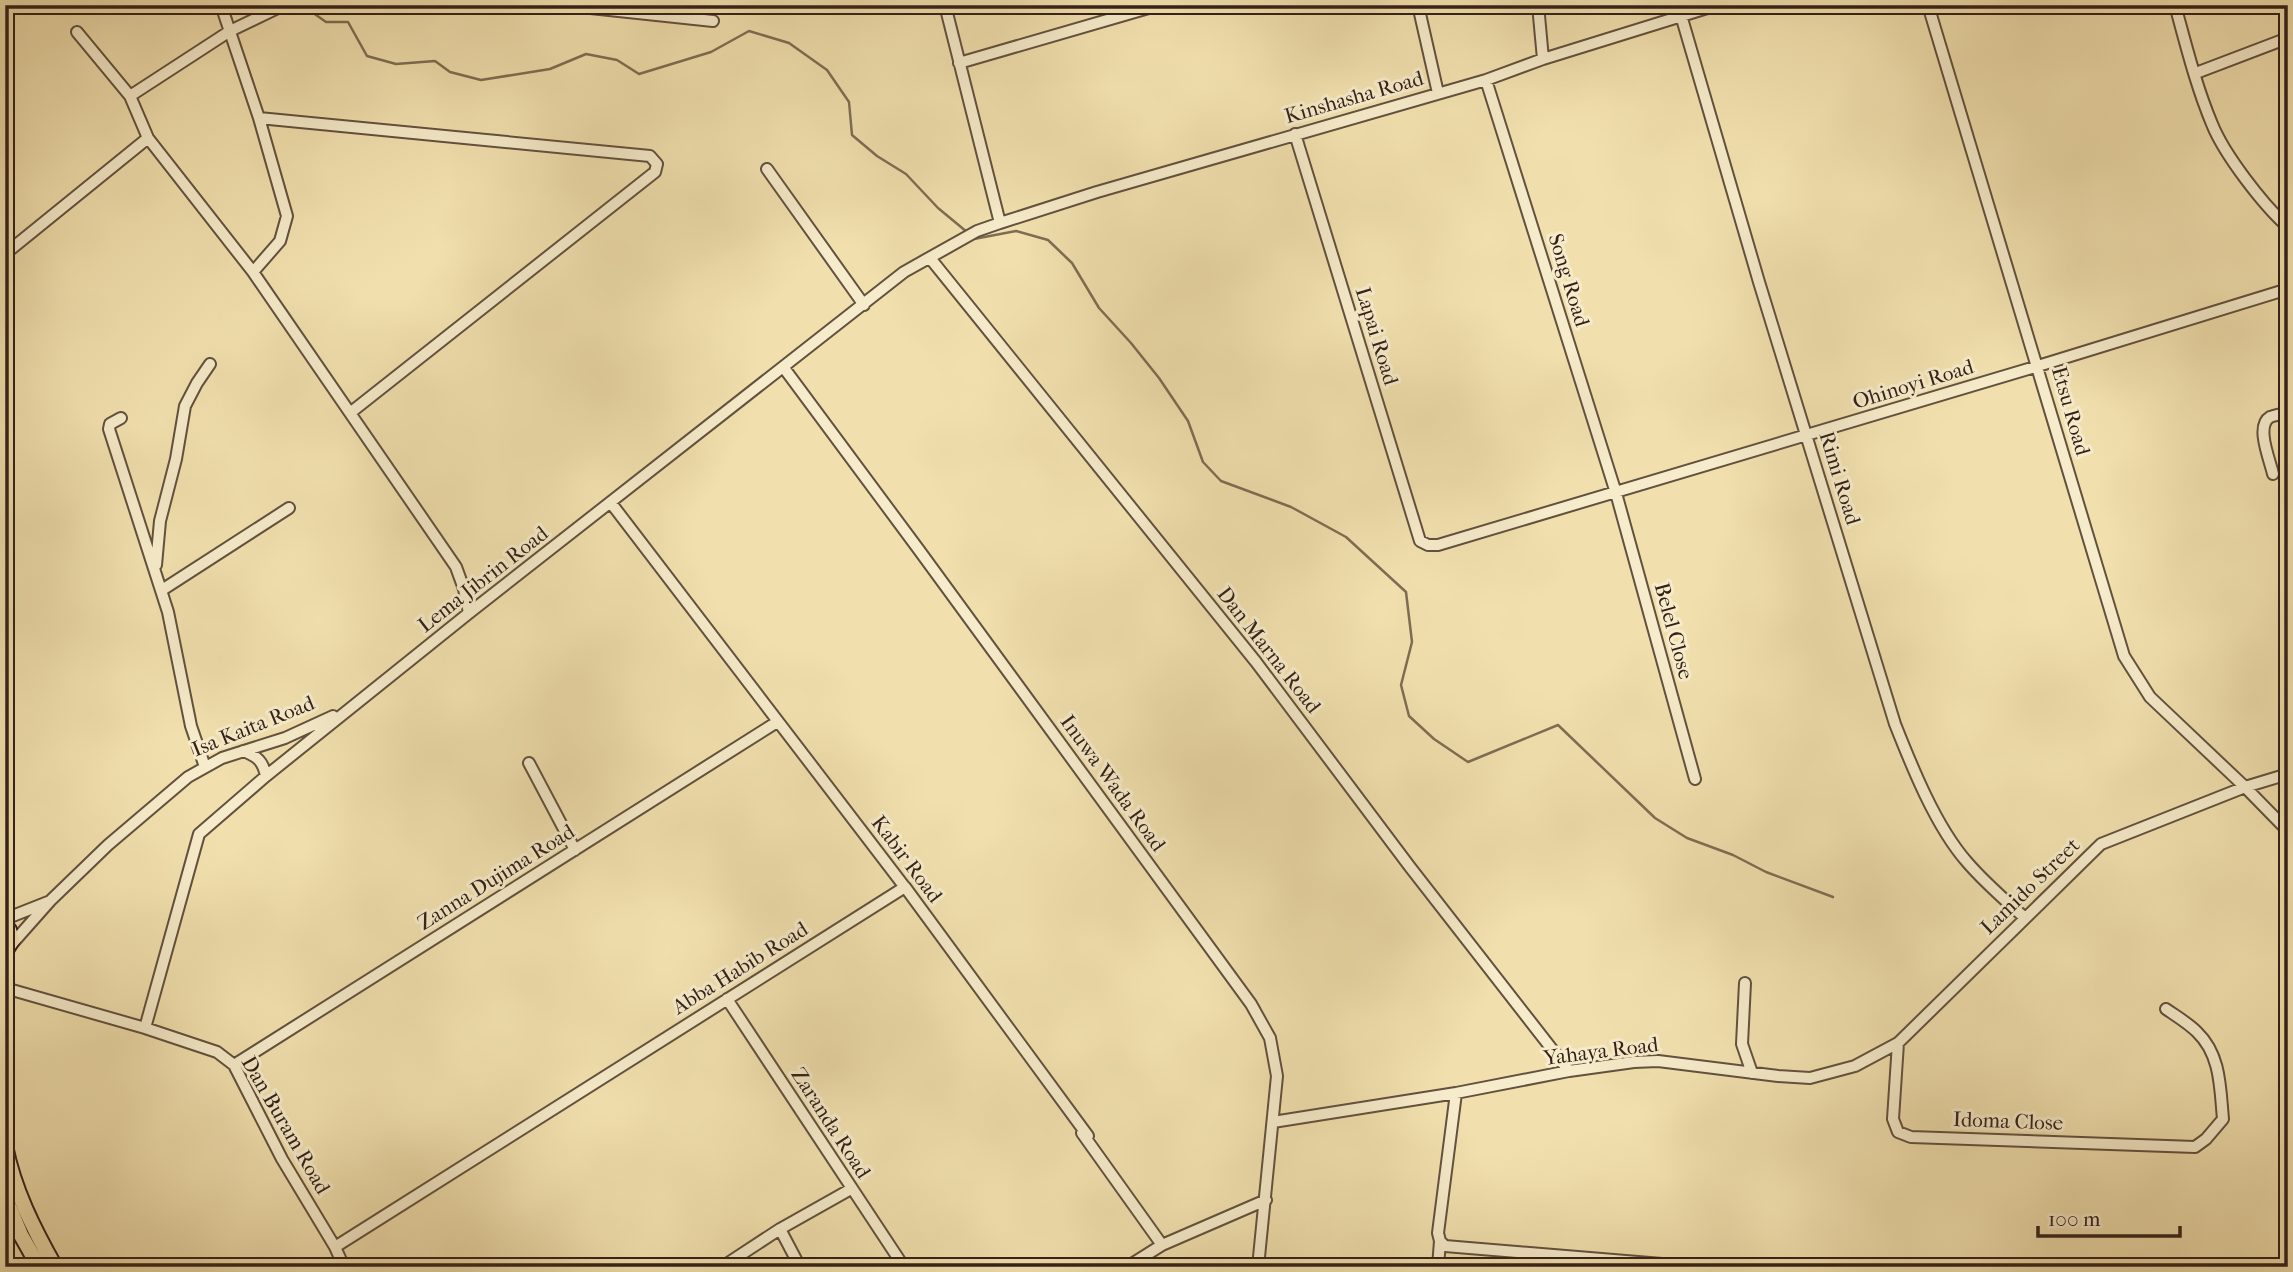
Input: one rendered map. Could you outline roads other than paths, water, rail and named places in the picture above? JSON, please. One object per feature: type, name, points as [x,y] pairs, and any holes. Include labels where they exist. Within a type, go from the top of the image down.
[{"type":"main road","points":[[5,926],[11,935],[7,951]]},
{"type":"main road","points":[[5,1146],[19,1194],[34,1230],[55,1267]]},
{"type":"main road","points":[[5,1197],[21,1236],[39,1267]]},
{"type":"street","points":[[221,5],[259,118],[286,216],[280,241],[253,272]]},
{"type":"street","points":[[130,96],[230,31],[284,5]]},
{"type":"street","points":[[562,5],[713,21]]},
{"type":"street","points":[[945,5],[1000,223]]},
{"type":"street","points":[[959,63],[1159,5]]},
{"type":"street","points":[[1418,5],[1438,93]]},
{"type":"street","points":[[1538,5],[1543,59]]},
{"type":"street","name":"Kinshasha Road","points":[[977,231],[1294,134],[1486,80],[1680,11],[1717,5]]},
{"type":"street","name":"Etsu Road","points":[[1928,5],[2124,656],[2150,697],[2288,831]]},
{"type":"street","points":[[2175,5],[2212,126],[2272,213],[2288,227]]},
{"type":"street","name":"Rimi Road","points":[[1680,11],[1895,724],[1913,769],[1946,832],[1965,860],[2025,918]]},
{"type":"street","points":[[77,32],[130,96],[148,138],[253,272],[456,566],[469,613]]},
{"type":"street","points":[[2196,73],[2288,38]]},
{"type":"street","name":"Song Road","points":[[1486,80],[1616,493]]},
{"type":"street","points":[[259,118],[650,156],[657,164],[655,172],[350,413]]},
{"type":"street","name":"Lapai Road","points":[[1294,134],[1420,541],[1428,545]]},
{"type":"street","points":[[5,254],[148,138]]},
{"type":"street","points":[[767,169],[864,305]]},
{"type":"street","name":"Lema Jibrin Road","points":[[145,1028],[199,834],[266,776],[469,613],[904,272],[977,231]]},
{"type":"street","name":"Dan Marna Road","points":[[930,258],[1256,662],[1410,867],[1569,1071]]},
{"type":"street","name":"Ohinoyi Road","points":[[1428,545],[1438,545],[1616,493],[2288,289]]},
{"type":"street","points":[[5,329],[5,342]]},
{"type":"street","points":[[156,568],[160,521],[176,459],[185,406],[210,364]]},
{"type":"street","name":"Inuwa Wada Road","points":[[784,368],[1251,1004],[1270,1038],[1277,1076],[1258,1267]]},
{"type":"street","points":[[2273,474],[2263,432],[2264,424],[2269,418],[2288,412]]},
{"type":"street","points":[[121,418],[110,424],[109,429],[136,517],[156,568],[191,726],[205,767]]},
{"type":"street","name":"Belel Close","points":[[1616,493],[1695,779]]},
{"type":"street","name":"Kabir Road","points":[[611,503],[905,887],[1162,1245]]},
{"type":"street","points":[[162,590],[289,508]]},
{"type":"street","name":"Isa Kaita Road","points":[[7,951],[50,901],[108,845],[188,776],[222,758],[313,727],[341,712],[384,682]]},
{"type":"street","name":"Zanna Dujima Road","points":[[234,1065],[777,722]]},
{"type":"street","points":[[243,751],[254,754],[260,760],[266,776]]},
{"type":"street","points":[[529,764],[575,850]]},
{"type":"street","name":"Lamido Street","points":[[1919,1022],[2101,844],[2245,787],[2288,774]]},
{"type":"street","points":[[905,887],[1088,1136]]},
{"type":"street","name":"Abba Habib Road","points":[[335,1247],[905,887]]},
{"type":"street","name":"Isa Kaita Road","points":[[5,919],[50,901]]},
{"type":"street","points":[[1745,982],[1742,1044],[1752,1073]]},
{"type":"street","name":"Dan Buram Road","points":[[5,988],[145,1028],[217,1052],[234,1065],[282,1158],[344,1267]]},
{"type":"street","name":"Zaranda Road","points":[[727,999],[904,1267]]},
{"type":"street","name":"Idoma Close","points":[[1898,1043],[1893,1119],[1898,1132],[1911,1137],[2195,1147],[2206,1139],[2223,1119],[2217,1064],[2210,1047],[2197,1031],[2166,1009]]},
{"type":"street","name":"Yahaya Road","points":[[1273,1122],[1456,1093],[1569,1071],[1658,1061],[1810,1078],[1855,1066],[1898,1043],[1919,1022]]},
{"type":"street","points":[[1438,1267],[1438,1233],[1456,1093]]},
{"type":"street","points":[[722,1267],[780,1229],[851,1189]]},
{"type":"street","points":[[1127,1267],[1162,1245],[1266,1200]]},
{"type":"street","points":[[780,1229],[800,1267]]},
{"type":"street","points":[[1440,1241],[1445,1245],[1698,1267]]},
{"type":"waterway","points":[[302,5],[326,22],[348,22],[367,56],[396,64],[435,61],[450,72],[481,80],[550,69],[586,54],[617,60],[639,74],[711,52],[749,31],[789,43],[827,70],[849,102],[852,135],[877,156],[906,174],[938,208],[967,232]]},
{"type":"waterway","points":[[972,237],[974,239],[1016,231],[1048,240],[1072,263],[1099,308],[1159,378],[1188,421],[1203,462],[1221,481],[1291,507],[1346,537],[1406,592],[1412,642],[1401,685],[1409,716],[1434,739],[1468,762],[1558,725],[1655,818],[1687,838],[1833,897]]}]
